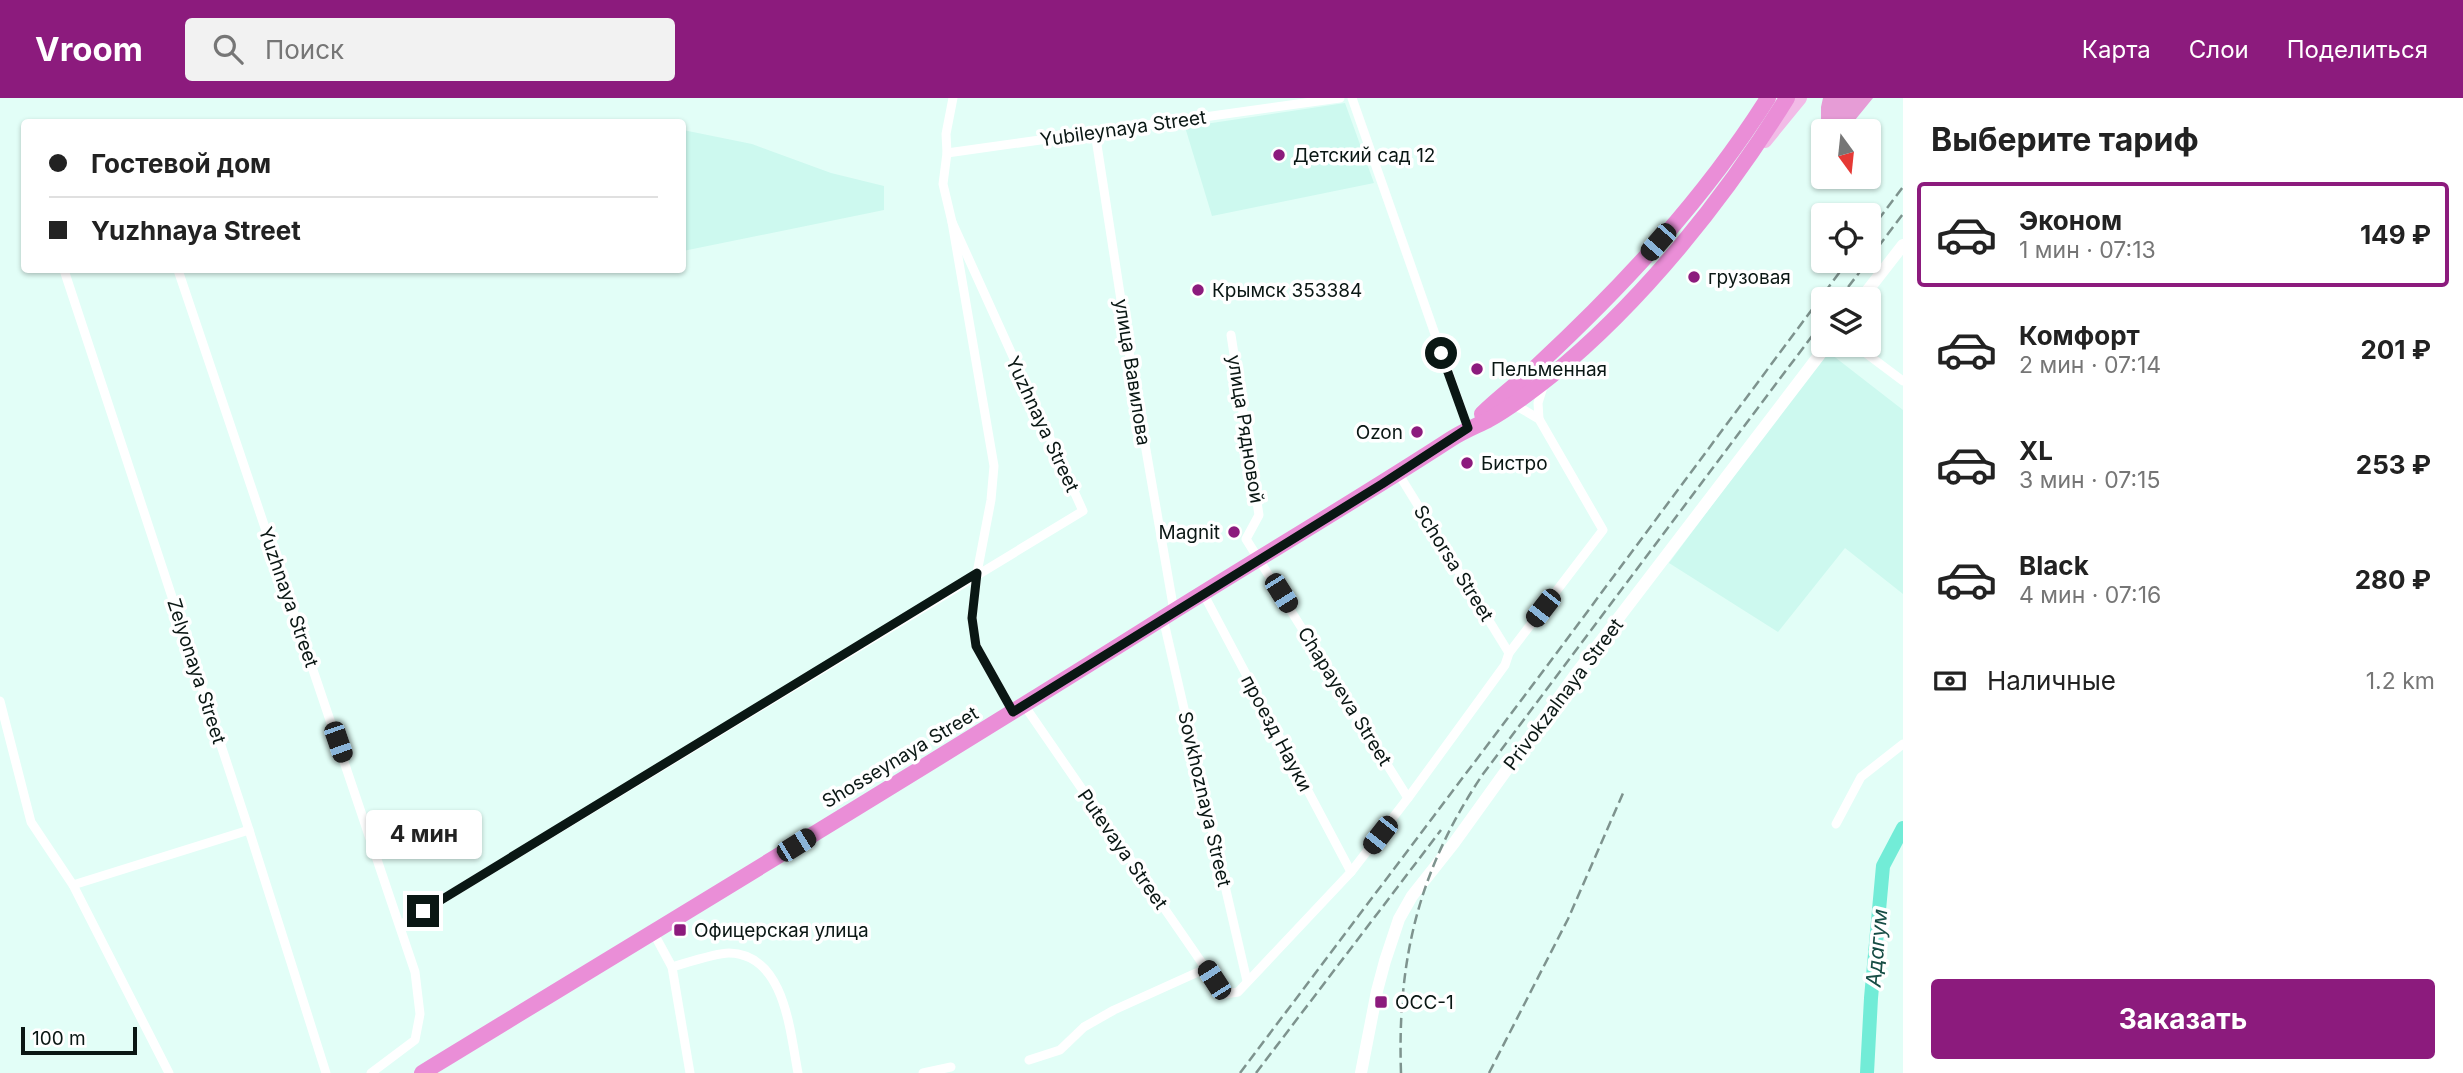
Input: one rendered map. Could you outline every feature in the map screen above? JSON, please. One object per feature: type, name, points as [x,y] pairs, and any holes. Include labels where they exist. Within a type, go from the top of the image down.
[{"type":"highway","points":[[1468,428],[1538,365],[1644,259],[1695,199],[1768,98]]},
{"type":"highway","points":[[1468,428],[1489,419],[1546,380],[1606,327],[1665,263],[1732,179],[1787,98]]},
{"type":"highway","name":"Shosseynaya Street","points":[[422,1073],[1019,709],[1468,428]]},
{"type":"main road","points":[[1732,179],[1782,123],[1800,98]]},
{"type":"main road","points":[[1870,287],[1903,245]]},
{"type":"main road","name":"Privokzalnaya Street","points":[[1361,1073],[1385,961],[1399,919],[1412,896],[1454,843],[1569,683],[1818,357]]},
{"type":"street","points":[[952,222],[943,184],[947,153],[946,134],[953,98]]},
{"type":"street","name":"Yubileynaya Street","points":[[947,153],[1340,98]]},
{"type":"street","points":[[1352,98],[1468,428]]},
{"type":"street","name":"улица Вавилова","points":[[1095,132],[1169,615]]},
{"type":"street","name":"Yuzhnaya Street","points":[[400,925],[1083,511],[952,222]]},
{"type":"street","name":"Putevaya Street","points":[[952,222],[994,466],[992,500],[977,573],[972,618],[976,646],[1222,992],[1238,992],[1247,981]]},
{"type":"street","name":"Zelyonaya Street","points":[[65,273],[249,830],[326,1073]]},
{"type":"street","name":"Yuzhnaya Street","points":[[179,273],[415,972],[420,1014],[415,1040],[371,1073]]},
{"type":"street","name":"улица Рядновой","points":[[1231,335],[1259,515],[1246,539],[1260,558]]},
{"type":"street","points":[[1871,357],[1903,381]]},
{"type":"street","points":[[1539,419],[1540,393],[1546,380]]},
{"type":"street","points":[[1247,981],[1351,872],[1505,666],[1509,653],[1603,530],[1539,419],[1522,409],[1510,406]]},
{"type":"street","name":"Schorsa Street","points":[[1398,473],[1509,653]]},
{"type":"street","name":"Chapayeva Street","points":[[1260,558],[1408,798]]},
{"type":"street","name":"проезд Науки","points":[[1203,593],[1351,872]]},
{"type":"street","name":"Sovkhoznaya Street","points":[[1169,615],[1247,981]]},
{"type":"street","points":[[0,701],[31,822],[73,885],[169,1073]]},
{"type":"street","points":[[1836,824],[1861,777],[1903,744]]},
{"type":"street","points":[[73,885],[249,830]]},
{"type":"street","points":[[653,932],[671,967],[690,1073]]},
{"type":"street","points":[[671,967],[730,953],[760,961],[782,993],[798,1073]]},
{"type":"street","points":[[1029,1060],[1060,1050],[1084,1027],[1114,1010],[1207,968]]},
{"type":"street","points":[[923,1073],[951,1067]]},
{"type":"shaded area","points":[[1823,98],[1873,98],[1856,119],[1821,119]]},
{"type":"shaded area","name":"Детский сад 12","points":[[1345,103],[1374,183],[1212,216],[1185,127]]},
{"type":"shaded area","points":[[686,131],[752,144],[831,173],[884,186],[884,210],[686,250]]},
{"type":"shaded area","points":[[1823,357],[1835,357],[1903,410],[1903,594],[1845,548],[1778,632],[1669,563]]},
{"type":"waterway","name":"Адагум","points":[[1867,1073],[1883,866],[1903,828]]},
{"type":"railway","points":[[1881,216],[1903,187]]},
{"type":"railway","points":[[1881,243],[1903,214]]},
{"type":"railway","points":[[1240,1073],[1839,273]]},
{"type":"railway","points":[[1848,287],[1859,273]]},
{"type":"railway","points":[[1401,1073],[1403,992],[1416,916],[1428,880],[1461,809],[1483,774],[1811,337]]},
{"type":"railway","points":[[1489,1073],[1568,919],[1624,791]]},
{"type":"railway","points":[[1256,1073],[1441,830]]},
{"type":"place","name":"Детский сад 12","points":[[1279,155]]},
{"type":"place","name":"грузовая","points":[[1694,277]]},
{"type":"place","name":"Крымск 353384","points":[[1198,290]]},
{"type":"place","name":"Пельменная","points":[[1477,369]]},
{"type":"place","name":"Ozon","points":[[1417,432]]},
{"type":"place","name":"Бистро","points":[[1467,463]]},
{"type":"place","name":"Magnit","points":[[1234,532]]},
{"type":"place","name":"Офицерская улица","points":[[680,930]]},
{"type":"place","name":"ОСС-1","points":[[1381,1002]]},
{"type":"route","points":[[423,911],[977,573],[972,618],[976,646],[1013,712],[1468,428],[1441,353]]}]
